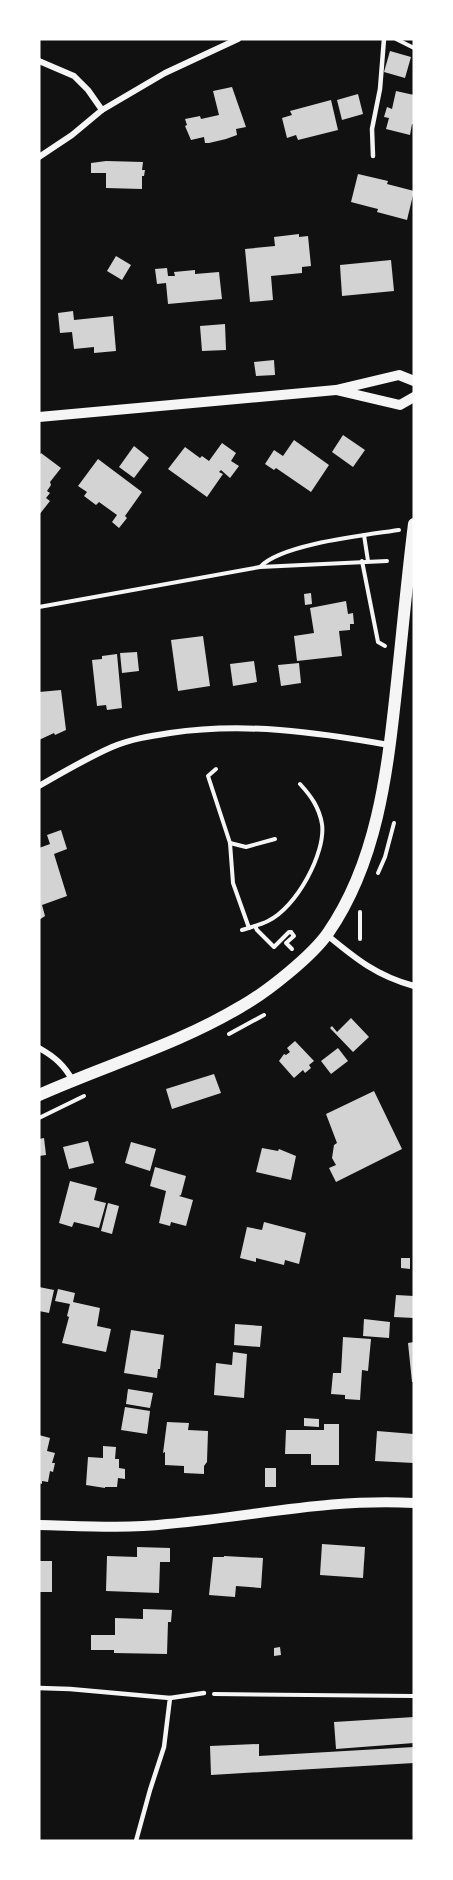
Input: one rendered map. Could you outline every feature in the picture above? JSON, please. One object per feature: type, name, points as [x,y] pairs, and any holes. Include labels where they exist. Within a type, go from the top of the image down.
[{"type":"main road","points":[[39,1095],[159,1046],[242,1007],[281,979],[327,935],[366,860],[381,795],[390,745],[414,524]]},
{"type":"street","points":[[39,157],[72,135],[102,110],[165,73],[238,39]]},
{"type":"street","points":[[39,61],[74,76],[88,90],[102,110]]},
{"type":"street","points":[[39,417],[336,390],[399,375],[414,381]]},
{"type":"street","points":[[336,390],[400,405],[414,397]]},
{"type":"street","points":[[39,786],[113,747],[142,737],[205,728],[242,727],[290,730],[390,745]]},
{"type":"street","points":[[327,935],[370,968],[391,980],[414,986]]},
{"type":"street","points":[[39,1048],[53,1055],[65,1066],[72,1081]]},
{"type":"street","points":[[39,1525],[134,1527],[167,1525],[308,1505],[355,1501],[414,1503]]},
{"type":"lane","points":[[373,156],[372,129],[380,89],[384,39]]},
{"type":"lane","points":[[39,1688],[170,1698],[204,1693]]},
{"type":"lane","points":[[136,1841],[164,1747],[170,1698]]},
{"type":"path","points":[[396,39],[414,48]]},
{"type":"path","points":[[260,567],[268,558],[306,547],[400,529]]},
{"type":"path","points":[[364,535],[365,561],[378,642],[385,646]]},
{"type":"path","points":[[39,607],[260,567],[387,561]]},
{"type":"path","points":[[216,769],[208,776],[230,843],[233,883],[249,928]]},
{"type":"path","points":[[242,930],[270,920],[298,892],[320,849],[322,840],[320,814],[314,799],[300,784]]},
{"type":"path","points":[[230,843],[246,847],[275,839]]},
{"type":"path","points":[[255,926],[256,930],[274,947],[291,932],[294,936],[286,943],[292,949]]},
{"type":"path","points":[[204,1693],[414,1696]]},
{"type":"building","points":[[390,51],[411,57],[405,78],[384,72]]},
{"type":"building","points":[[232,87],[246,127],[236,129],[237,135],[226,139],[209,143],[205,143],[204,137],[191,140],[185,126],[187,125],[185,119],[200,116],[201,119],[219,115],[213,91]]},
{"type":"building","points":[[396,91],[414,95],[414,125],[412,124],[410,135],[386,129],[389,118],[384,117],[387,107],[392,109]]},
{"type":"building","points":[[358,94],[363,114],[342,120],[337,100]]},
{"type":"building","points":[[331,100],[338,130],[298,140],[296,135],[287,138],[282,118],[292,115],[290,111]]},
{"type":"building","points":[[143,162],[142,170],[145,170],[142,176],[142,189],[106,188],[106,173],[91,173],[91,163]]},
{"type":"building","points":[[358,174],[388,181],[387,184],[414,191],[407,220],[351,202]]},
{"type":"building","points":[[299,234],[299,237],[308,236],[311,266],[302,267],[302,273],[271,276],[273,300],[250,302],[245,249],[275,246],[274,237]]},
{"type":"building","points":[[116,256],[131,265],[122,280],[107,271]]},
{"type":"building","points":[[391,260],[394,291],[342,296],[340,265]]},
{"type":"building","points":[[167,268],[168,276],[175,276],[174,272],[195,270],[195,274],[219,272],[222,299],[168,304],[166,283],[157,284],[155,269]]},
{"type":"building","points":[[73,311],[74,320],[113,316],[116,351],[94,353],[94,347],[74,349],[72,332],[60,333],[58,313]]},
{"type":"building","points":[[225,324],[226,350],[202,351],[200,326]]},
{"type":"building","points":[[274,360],[275,375],[256,376],[254,362]]},
{"type":"building","points":[[343,435],[365,450],[353,467],[332,452]]},
{"type":"building","points":[[294,440],[329,465],[311,492],[276,468],[274,470],[265,464],[274,450],[283,456]]},
{"type":"building","points":[[222,443],[236,453],[231,461],[239,466],[230,478],[221,470],[219,472],[223,474],[207,497],[168,469],[185,447],[200,458],[202,456],[209,461]]},
{"type":"building","points":[[134,446],[149,458],[134,478],[119,467]]},
{"type":"building","points":[[41,453],[61,468],[50,482],[51,485],[47,491],[50,493],[46,498],[50,501],[39,515],[39,456]]},
{"type":"building","points":[[98,459],[142,492],[119,528],[112,522],[117,515],[99,502],[96,505],[84,496],[87,492],[78,486]]},
{"type":"building","points":[[311,593],[312,604],[305,605],[304,594]]},
{"type":"building","points":[[346,601],[348,614],[353,613],[354,624],[350,624],[350,630],[339,631],[342,656],[297,661],[294,636],[314,633],[310,608]]},
{"type":"building","points":[[203,636],[210,686],[178,691],[171,640]]},
{"type":"building","points":[[137,652],[139,671],[122,673],[120,653]]},
{"type":"building","points":[[117,654],[122,708],[107,710],[106,705],[97,706],[92,660]]},
{"type":"building","points":[[254,661],[257,682],[233,686],[230,664]]},
{"type":"building","points":[[299,663],[301,683],[281,686],[278,665]]},
{"type":"building","points":[[61,690],[66,730],[39,740],[39,692]]},
{"type":"building","points":[[61,830],[67,849],[54,854],[67,896],[42,905],[45,916],[39,920],[39,848],[50,844],[47,835]]},
{"type":"building","points":[[351,1018],[369,1037],[353,1052],[330,1028],[332,1026],[337,1032]]},
{"type":"building","points":[[295,1041],[314,1061],[309,1065],[311,1068],[305,1073],[303,1070],[294,1078],[279,1061],[284,1054],[290,1052],[287,1048]]},
{"type":"building","points":[[338,1048],[348,1061],[331,1074],[321,1061]]},
{"type":"building","points":[[214,1074],[221,1093],[172,1109],[166,1089]]},
{"type":"building","points":[[374,1091],[402,1149],[336,1182],[329,1168],[336,1165],[332,1158],[334,1145],[337,1143],[326,1114]]},
{"type":"building","points":[[44,1138],[46,1155],[39,1156],[39,1139]]},
{"type":"building","points":[[88,1141],[94,1163],[69,1169],[63,1147]]},
{"type":"building","points":[[131,1142],[156,1149],[150,1171],[125,1163]]},
{"type":"building","points":[[262,1148],[278,1151],[279,1149],[296,1156],[291,1180],[256,1172]]},
{"type":"building","points":[[155,1167],[186,1176],[179,1196],[193,1200],[186,1226],[171,1222],[170,1226],[159,1223],[166,1191],[150,1186]]},
{"type":"building","points":[[70,1181],[97,1188],[94,1200],[106,1203],[99,1228],[74,1222],[72,1227],[59,1223]]},
{"type":"building","points":[[108,1203],[119,1206],[112,1234],[101,1231]]},
{"type":"building","points":[[264,1222],[306,1233],[299,1264],[285,1260],[284,1265],[256,1258],[256,1262],[240,1258],[247,1227],[262,1230]]},
{"type":"building","points":[[401,1258],[410,1258],[410,1269],[401,1268]]},
{"type":"building","points":[[39,1287],[54,1290],[49,1313],[39,1311]]},
{"type":"building","points":[[58,1289],[75,1293],[73,1302],[100,1308],[97,1326],[111,1329],[106,1352],[62,1343],[70,1304],[55,1301]]},
{"type":"building","points":[[396,1295],[414,1296],[414,1318],[394,1317]]},
{"type":"building","points":[[364,1319],[390,1322],[389,1338],[363,1336]]},
{"type":"building","points":[[235,1324],[262,1326],[260,1347],[234,1345]]},
{"type":"building","points":[[131,1330],[164,1335],[157,1378],[124,1373]]},
{"type":"building","points":[[343,1337],[371,1339],[368,1371],[362,1370],[360,1400],[345,1399],[345,1395],[331,1394],[333,1373],[341,1373]]},
{"type":"building","points":[[414,1342],[414,1382],[412,1382],[408,1343]]},
{"type":"building","points":[[233,1352],[247,1354],[244,1398],[214,1395],[216,1363],[232,1365]]},
{"type":"building","points":[[128,1389],[153,1393],[150,1408],[126,1404]]},
{"type":"building","points":[[125,1407],[150,1411],[147,1434],[121,1430]]},
{"type":"building","points":[[304,1418],[319,1419],[319,1427],[304,1426]]},
{"type":"building","points":[[167,1422],[189,1423],[188,1430],[208,1431],[207,1462],[204,1466],[204,1474],[184,1473],[184,1466],[165,1465],[165,1452],[163,1453]]},
{"type":"building","points":[[324,1424],[339,1424],[339,1465],[311,1465],[311,1454],[285,1454],[286,1430],[324,1430]]},
{"type":"building","points":[[377,1431],[414,1434],[414,1463],[375,1461]]},
{"type":"building","points":[[39,1435],[50,1438],[47,1451],[55,1453],[52,1463],[55,1463],[53,1472],[50,1471],[48,1482],[42,1481],[42,1484],[39,1483]]},
{"type":"building","points":[[103,1446],[116,1447],[115,1459],[119,1459],[119,1468],[125,1469],[125,1479],[118,1478],[117,1487],[86,1485],[88,1457],[103,1458]]},
{"type":"building","points":[[265,1468],[276,1468],[276,1487],[265,1487]]},
{"type":"building","points":[[322,1544],[365,1547],[363,1578],[320,1575]]},
{"type":"building","points":[[137,1547],[170,1548],[170,1562],[160,1562],[159,1593],[106,1591],[107,1556],[137,1557]]},
{"type":"building","points":[[213,1557],[263,1558],[261,1588],[236,1586],[235,1597],[209,1595]]},
{"type":"building","points":[[39,1561],[52,1561],[52,1592],[39,1592]]},
{"type":"building","points":[[143,1609],[172,1610],[171,1622],[168,1622],[167,1654],[91,1650],[91,1635],[115,1635],[115,1618],[143,1619]]},
{"type":"building","points":[[280,1647],[281,1655],[274,1656],[274,1648]]},
{"type":"building","points":[[414,1717],[414,1743],[336,1749],[334,1722]]},
{"type":"building","points":[[259,1744],[259,1756],[414,1747],[414,1763],[211,1775],[210,1746]]}]
